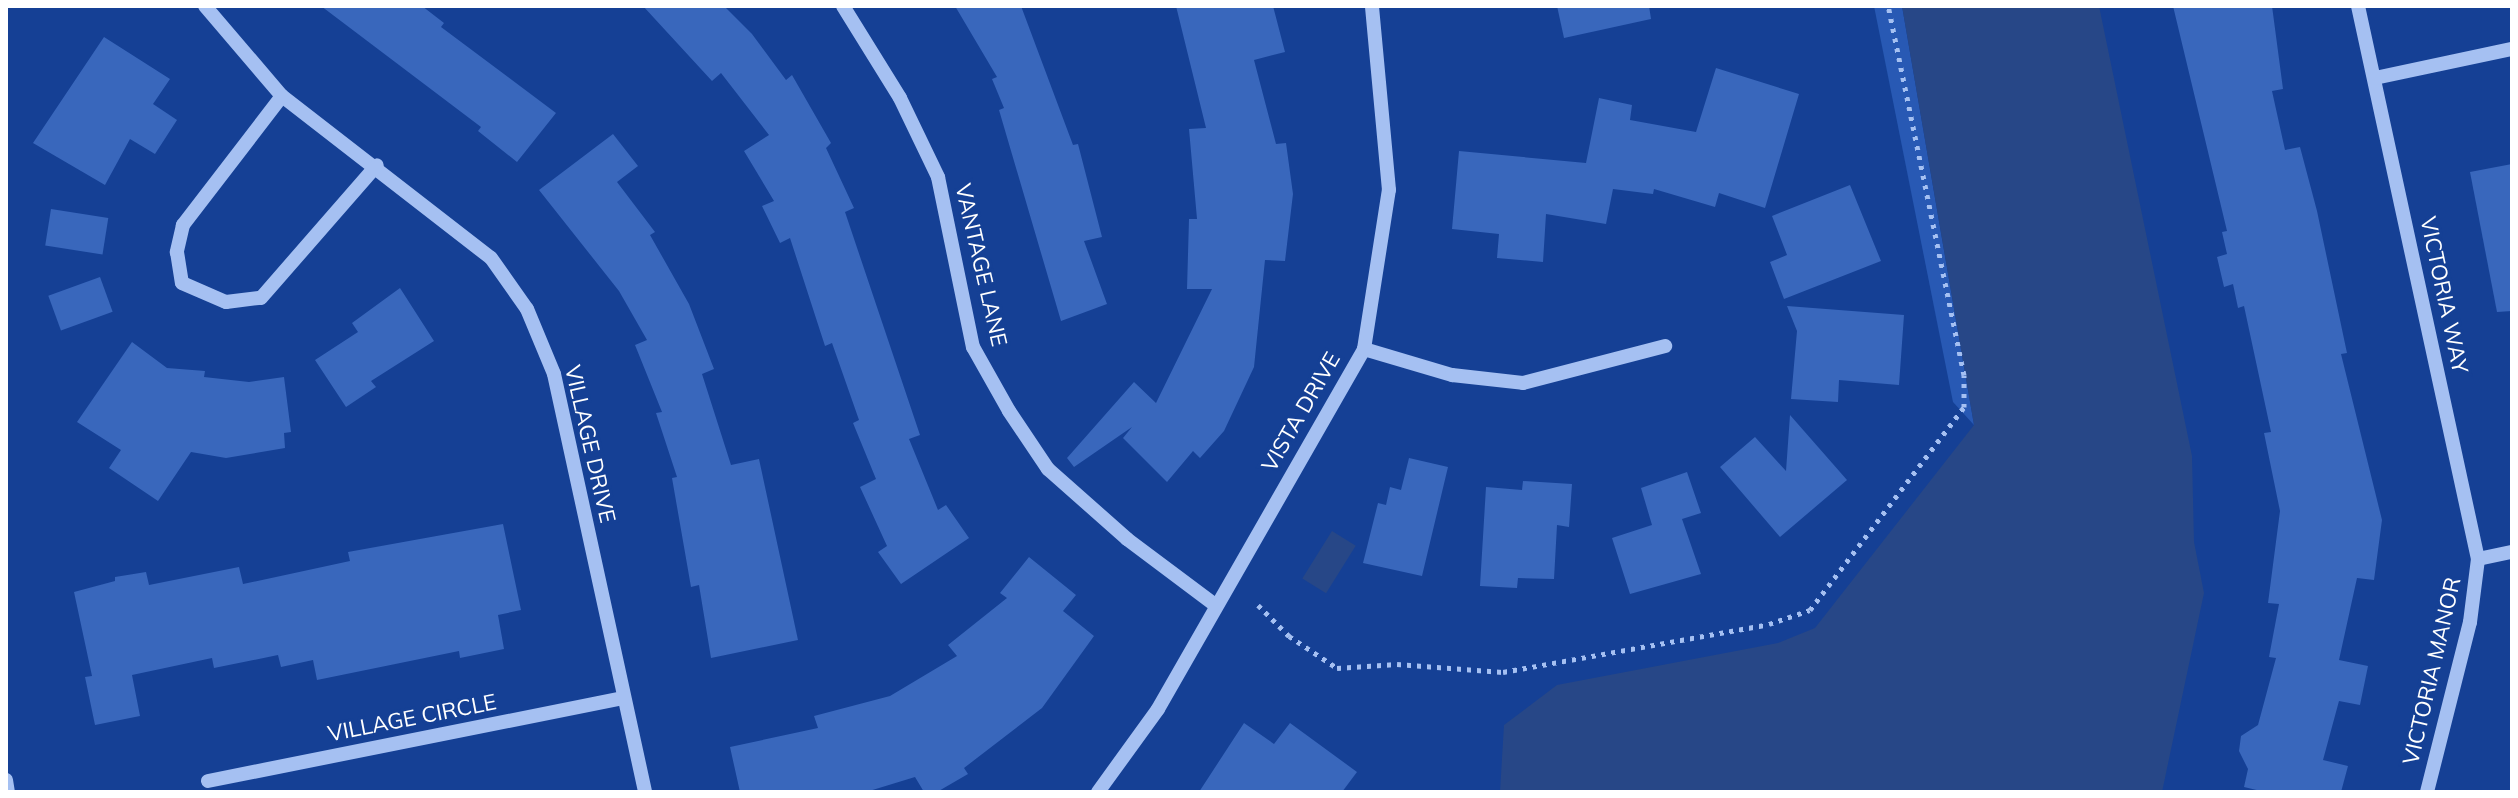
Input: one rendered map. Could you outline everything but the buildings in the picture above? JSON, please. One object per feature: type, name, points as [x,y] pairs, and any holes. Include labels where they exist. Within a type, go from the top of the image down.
[{"type":"street","name":"VILLAGE DRIVE","points":[[205,6],[282,96],[377,165],[491,258],[527,309],[554,374],[645,792]]},
{"type":"street","name":"VANTAGE LANE","points":[[843,6],[900,98],[938,177],[973,347],[1009,411],[1048,469],[1127,539],[1214,604]]},
{"type":"street","name":"VISTA DRIVE","points":[[1098,792],[1158,709],[1214,604],[1364,349],[1389,190],[1372,6]]},
{"type":"street","name":"VICTORIA WAY","points":[[2358,6],[2478,559]]},
{"type":"street","points":[[2375,78],[2512,49]]},
{"type":"street","points":[[282,96],[183,225],[177,252],[182,283],[226,302],[261,298],[377,165]]},
{"type":"street","points":[[1364,349],[1452,375],[1523,383],[1665,346]]},
{"type":"street","points":[[2478,559],[2512,552]]},
{"type":"street","name":"VICTORIA MANOR","points":[[2427,792],[2470,622],[2478,559]]},
{"type":"street","name":"VILLAGE CIRCLE","points":[[208,781],[624,698]]},
{"type":"street","points":[[6,780],[8,792]]},
{"type":"path","points":[[1258,605],[1289,636],[1337,668],[1397,664],[1503,672],[1769,624],[1810,610],[1964,407],[1964,375],[1888,6]]},
{"type":"shaded area","points":[[1874,6],[1902,6],[1974,425],[1953,402]]},
{"type":"shaded area","points":[[1902,6],[2099,6],[2192,456],[2194,542],[2204,593],[2162,792],[1500,792],[1504,725],[1557,685],[1778,643],[1815,628],[1974,425]]},
{"type":"shaded area","points":[[1332,531],[1356,546],[1326,593],[1302,578]]}]
